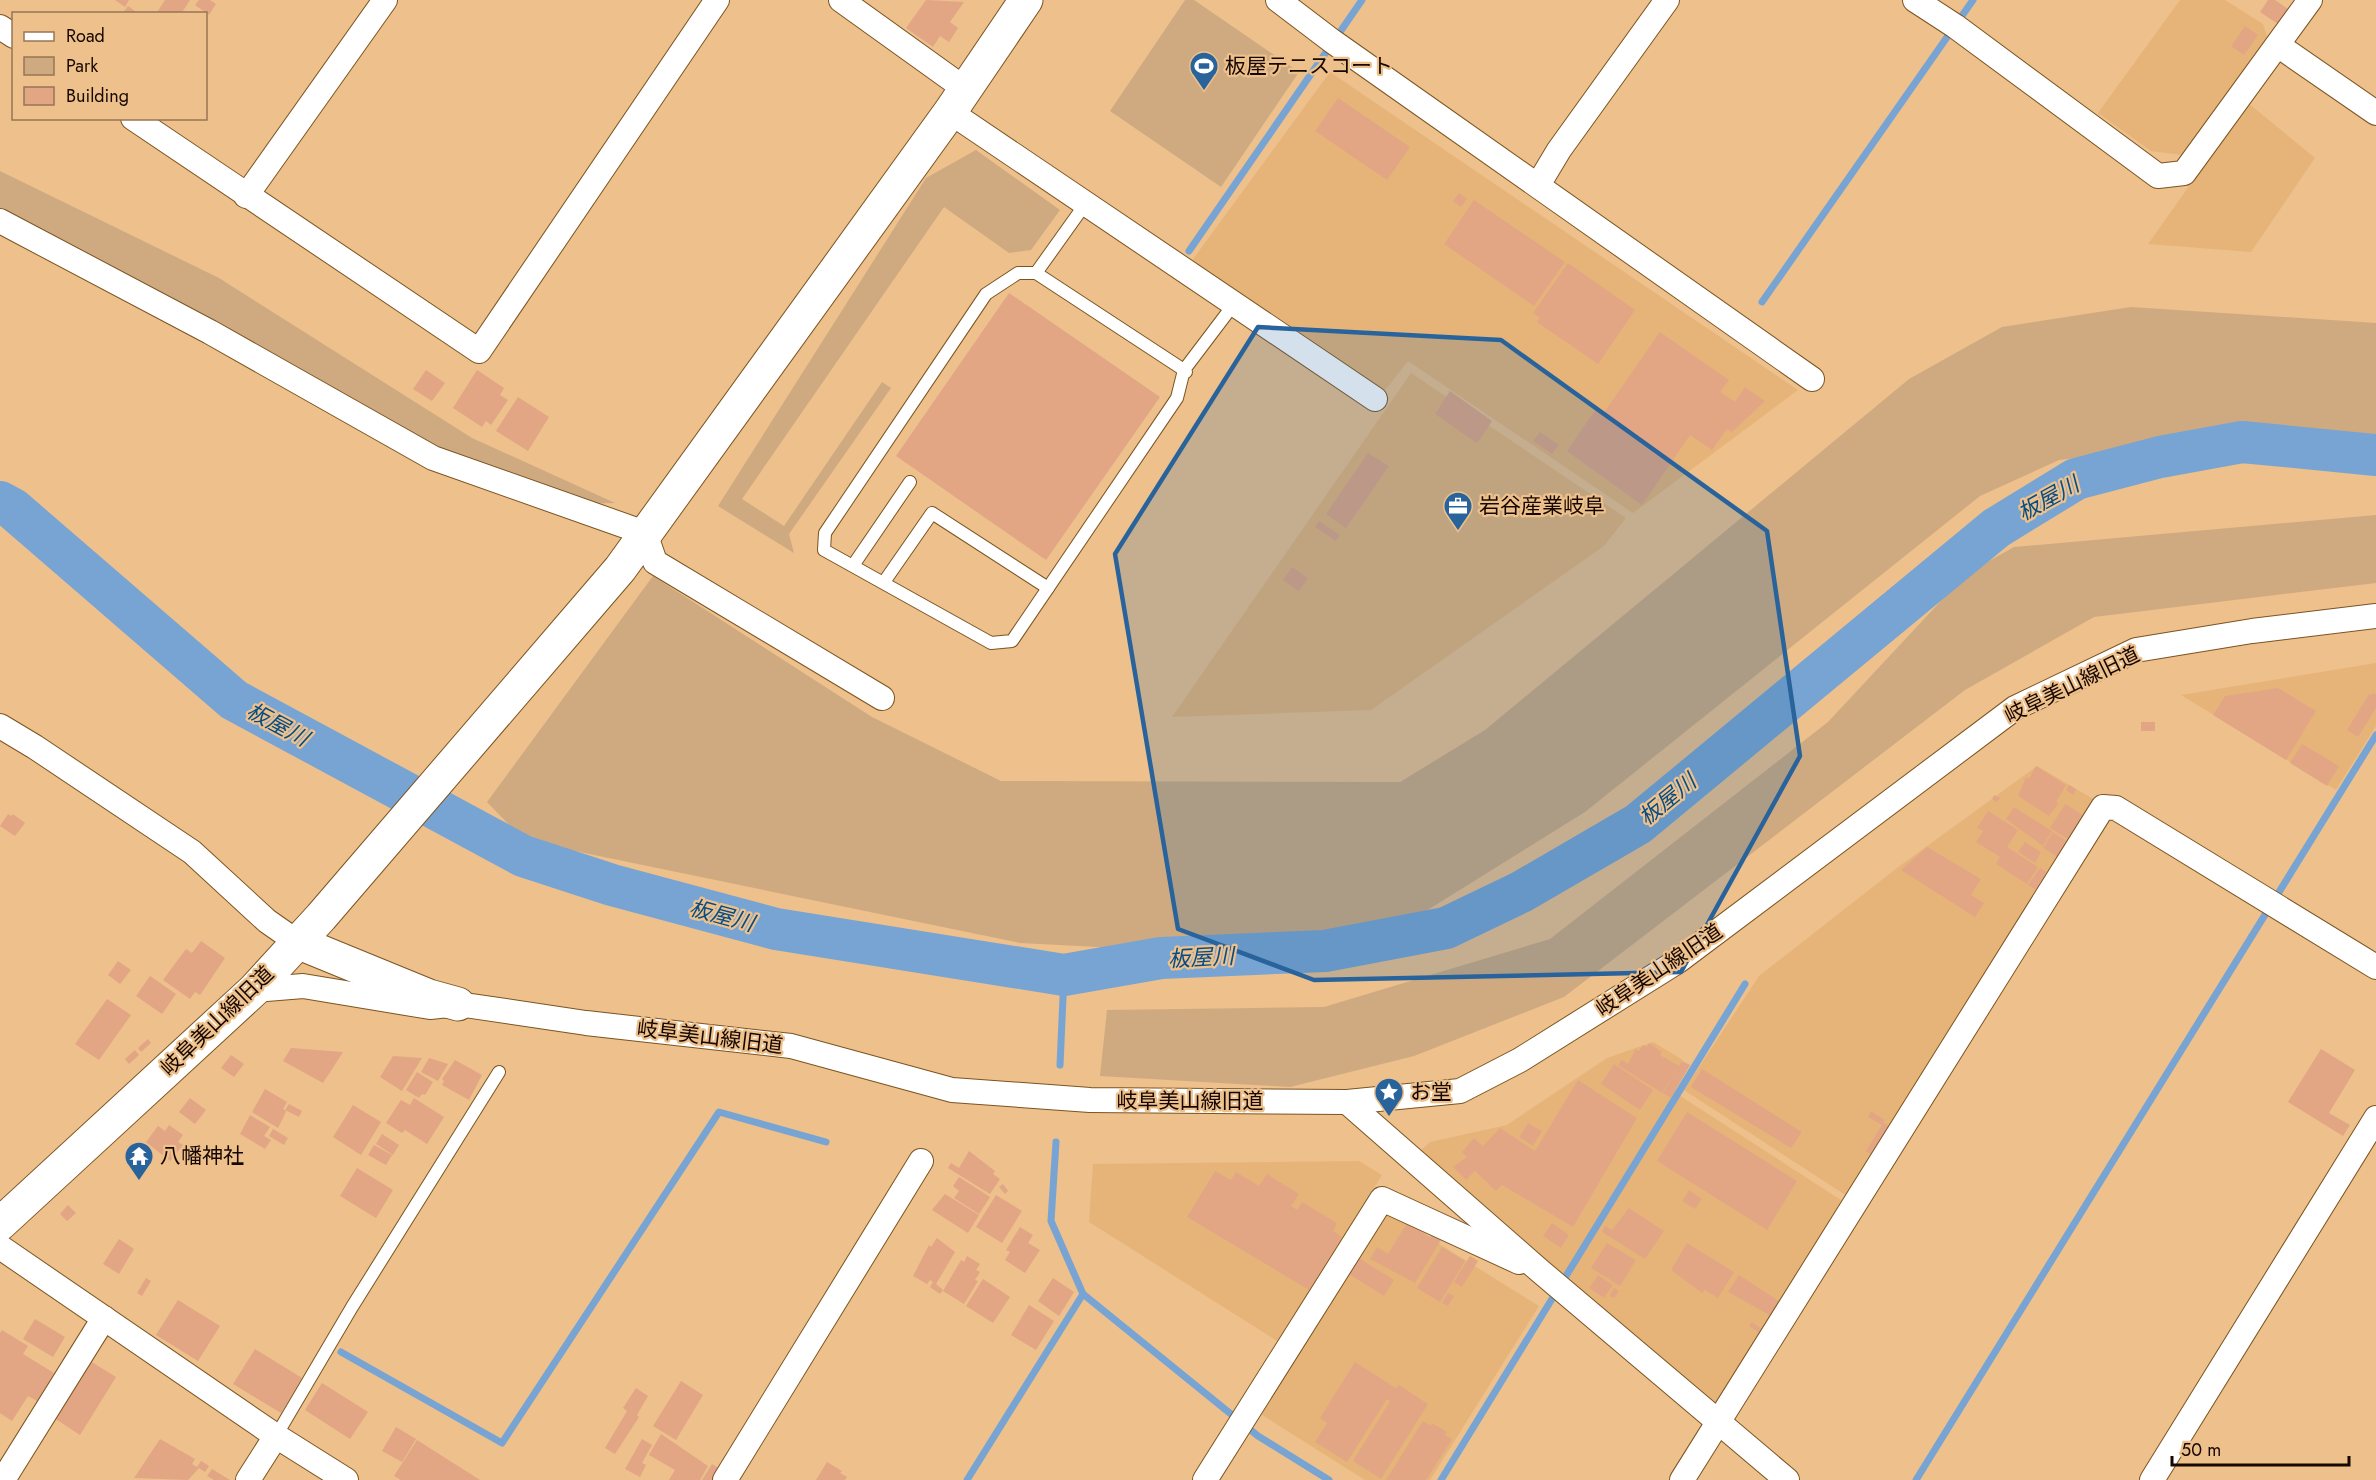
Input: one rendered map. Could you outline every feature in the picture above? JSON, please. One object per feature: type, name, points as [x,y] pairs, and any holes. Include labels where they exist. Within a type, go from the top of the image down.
[{"type":"street","points":[[246,196],[385,0]]},
{"type":"street","points":[[136,120],[479,351],[717,0]]},
{"type":"street","points":[[841,0],[957,100],[1086,203],[1375,399]]},
{"type":"street","points":[[0,726],[192,852],[267,921],[297,942],[620,569],[957,100],[1026,0]]},
{"type":"street","points":[[1278,0],[1332,42],[1812,378]]},
{"type":"street","points":[[1538,185],[1559,150],[1667,0]]},
{"type":"street","points":[[1915,0],[1955,26],[2158,176],[2184,173],[2310,0]]},
{"type":"street","points":[[2279,45],[2376,113]]},
{"type":"street","points":[[0,221],[210,332],[433,458],[645,533]]},
{"type":"street","points":[[645,533],[655,562],[882,698]]},
{"type":"street","name":"岐阜美山線旧道","points":[[0,1224],[254,990],[297,942],[429,996],[458,1005],[586,1023],[791,1046],[952,1090],[1090,1100],[1347,1101],[1460,1091],[1520,1060],[1678,961],[2015,708],[2136,650],[2252,630],[2376,616]]},
{"type":"street","points":[[1682,1480],[2103,807],[2116,808],[2376,967]]},
{"type":"street","points":[[254,990],[303,986],[430,1007],[458,1005]]},
{"type":"street","points":[[1347,1101],[1540,1271],[1787,1480]]},
{"type":"street","points":[[2152,1480],[2376,1118]]},
{"type":"street","points":[[725,1480],[921,1161]]},
{"type":"street","points":[[1205,1480],[1382,1199],[1540,1271]]},
{"type":"street","points":[[0,1247],[276,1436],[346,1480]]},
{"type":"street","points":[[3,1480],[104,1318]]},
{"type":"street","points":[[248,1480],[276,1436]]},
{"type":"lane","points":[[1036,273],[1086,203]]},
{"type":"lane","points":[[1185,371],[1036,273],[1018,273],[986,294],[825,533],[824,550],[854,564],[991,643],[1012,641],[1177,398],[1185,371],[1234,304]]},
{"type":"lane","points":[[854,564],[910,482]]},
{"type":"lane","points":[[884,582],[932,513],[1048,588]]},
{"type":"lane","points":[[276,1436],[352,1307],[499,1072]]},
{"type":"highlighted area","points":[[1258,327],[1501,340],[1767,531],[1800,756],[1681,972],[1314,980],[1178,929],[1115,554]]},
{"type":"shaded area","points":[[2180,0],[2225,0],[2263,24],[2269,42],[2183,155],[2151,151],[2098,113]]},
{"type":"shaded area","points":[[1330,72],[1798,390],[1633,513],[1408,361],[1383,393],[1191,262]]},
{"type":"shaded area","points":[[2248,103],[2315,158],[2251,252],[2148,244]]},
{"type":"shaded area","name":"岩谷産業岐阜","points":[[1411,373],[1626,518],[1604,546],[1371,710],[1172,717]]},
{"type":"shaded area","points":[[2376,663],[2376,726],[2336,790],[2181,695]]},
{"type":"shaded area","points":[[2037,766],[2095,800],[1847,1196],[1684,1090],[1759,976],[1897,868]]},
{"type":"shaded area","points":[[1653,1042],[1683,1060],[1668,1088],[1847,1204],[1724,1400],[1712,1403],[1420,1151],[1430,1142],[1507,1125],[1607,1058]]},
{"type":"shaded area","points":[[1359,1161],[1382,1175],[1367,1199],[1539,1306],[1430,1480],[1365,1480],[1259,1413],[1296,1353],[1089,1222],[1093,1164]]},
{"type":"green space","name":"板屋テニスコート","points":[[1185,0],[1194,0],[1299,72],[1221,187],[1110,111]]},
{"type":"green space","points":[[976,150],[1060,210],[1031,250],[1009,253],[944,207],[742,499],[784,526],[882,382],[891,388],[789,534],[794,553],[718,506],[926,178]]},
{"type":"green space","points":[[0,171],[219,278],[472,438],[615,503],[581,504],[442,449],[0,211]]},
{"type":"green space","points":[[2131,307],[2376,323],[2376,434],[2293,433],[2059,460],[1980,496],[1585,812],[1426,911],[1329,935],[1118,948],[1020,943],[570,850],[516,832],[487,802],[653,576],[872,717],[1001,781],[1400,782],[1485,730],[1909,379],[2002,327]]},
{"type":"green space","points":[[2376,515],[2376,583],[2094,617],[1965,690],[1564,997],[1414,1056],[1290,1087],[1100,1076],[1107,1010],[1324,1007],[1550,939],[1828,722],[1966,574],[2014,547]]},
{"type":"building","points":[[115,0],[129,0],[125,7]]},
{"type":"building","points":[[165,0],[190,0],[182,12],[157,12]]},
{"type":"building","points":[[199,0],[210,0],[216,4],[209,15],[195,5]]},
{"type":"building","points":[[926,0],[964,2],[950,22],[958,28],[949,42],[940,36],[933,47],[906,28]]},
{"type":"building","points":[[2268,0],[2275,0],[2288,9],[2278,24],[2260,12]]},
{"type":"building","points":[[128,6],[136,12],[124,12]]},
{"type":"building","points":[[2245,26],[2258,35],[2244,55],[2231,46]]},
{"type":"building","points":[[1338,98],[1410,147],[1387,180],[1315,131]]},
{"type":"building","points":[[1459,193],[1467,199],[1461,207],[1453,201]]},
{"type":"building","points":[[1474,200],[1565,262],[1534,306],[1444,244]]},
{"type":"building","points":[[1568,263],[1635,310],[1598,364],[1537,322],[1540,318],[1533,313]]},
{"type":"building","points":[[1009,293],[1160,397],[1046,560],[896,456]]},
{"type":"building","points":[[1660,332],[1729,380],[1720,392],[1735,402],[1745,387],[1765,401],[1732,432],[1727,429],[1712,450],[1690,435],[1642,505],[1567,451],[1596,409],[1603,414]]},
{"type":"building","points":[[426,370],[445,383],[432,401],[413,389]]},
{"type":"building","points":[[477,370],[504,388],[500,395],[508,400],[491,425],[486,421],[482,427],[453,408]]},
{"type":"building","points":[[1450,391],[1492,421],[1477,443],[1435,414]]},
{"type":"building","points":[[518,397],[549,417],[528,451],[496,431]]},
{"type":"building","points":[[1540,432],[1559,445],[1552,454],[1533,441]]},
{"type":"building","points":[[1368,453],[1389,466],[1346,528],[1326,514]]},
{"type":"building","points":[[1319,521],[1340,535],[1336,541],[1315,527]]},
{"type":"building","points":[[1292,567],[1308,578],[1299,591],[1283,580]]},
{"type":"building","points":[[2278,688],[2316,711],[2286,760],[2213,715],[2225,696]]},
{"type":"building","points":[[2369,694],[2376,695],[2376,708],[2358,737],[2347,730]]},
{"type":"building","points":[[2141,722],[2155,722],[2155,731],[2141,731]]},
{"type":"building","points":[[2302,744],[2339,766],[2327,786],[2290,763]]},
{"type":"building","points":[[2036,766],[2066,785],[2056,802],[2059,803],[2049,816],[2018,796],[2026,777],[2029,779]]},
{"type":"building","points":[[2069,785],[2076,789],[2073,795],[2066,790]]},
{"type":"building","points":[[1994,795],[2000,798],[1997,802],[1992,799]]},
{"type":"building","points":[[2065,804],[2083,815],[2068,839],[2050,828]]},
{"type":"building","points":[[2014,807],[2052,831],[2043,846],[2006,819]]},
{"type":"building","points":[[1988,811],[2018,830],[2007,847],[2038,867],[2027,884],[1996,864],[2000,857],[1976,842],[1983,831],[1977,828]]},
{"type":"building","points":[[8,814],[11,816],[13,814],[25,823],[15,836],[0,826]]},
{"type":"building","points":[[2053,832],[2068,842],[2057,857],[2043,848]]},
{"type":"building","points":[[2025,842],[2041,852],[2035,863],[2018,852]]},
{"type":"building","points":[[1927,847],[1981,879],[1971,895],[1984,903],[1975,917],[1901,870]]},
{"type":"building","points":[[2040,868],[2047,872],[2036,890],[2028,885]]},
{"type":"building","points":[[201,941],[225,958],[200,995],[195,992],[190,999],[163,980],[186,949],[192,953]]},
{"type":"building","points":[[118,961],[131,970],[120,984],[108,975]]},
{"type":"building","points":[[150,976],[176,994],[162,1014],[136,996]]},
{"type":"building","points":[[107,999],[131,1015],[99,1060],[75,1044]]},
{"type":"building","points":[[148,1039],[151,1043],[141,1052],[138,1048]]},
{"type":"building","points":[[1649,1043],[1662,1052],[1660,1055],[1679,1066],[1662,1093],[1618,1065],[1622,1060],[1628,1064],[1636,1049],[1639,1051],[1643,1045],[1647,1047]]},
{"type":"building","points":[[291,1048],[343,1052],[323,1083],[283,1061]]},
{"type":"building","points":[[2321,1049],[2355,1070],[2329,1113],[2350,1125],[2343,1136],[2288,1102]]},
{"type":"building","points":[[135,1050],[139,1055],[129,1064],[125,1059]]},
{"type":"building","points":[[231,1055],[244,1064],[234,1077],[221,1068]]},
{"type":"building","points":[[393,1056],[422,1058],[402,1091],[380,1077]]},
{"type":"building","points":[[429,1058],[448,1064],[438,1081],[421,1072]]},
{"type":"building","points":[[455,1060],[482,1075],[469,1100],[442,1085],[444,1081],[442,1079]]},
{"type":"building","points":[[1682,1061],[1690,1065],[1671,1098],[1663,1093]]},
{"type":"building","points":[[1614,1064],[1653,1090],[1640,1110],[1601,1084]]},
{"type":"building","points":[[1702,1069],[1802,1132],[1791,1148],[1691,1087]]},
{"type":"building","points":[[417,1072],[433,1082],[425,1095],[422,1094],[419,1098],[406,1090]]},
{"type":"building","points":[[1578,1080],[1637,1118],[1573,1227],[1502,1185],[1496,1191],[1475,1171],[1466,1180],[1453,1167],[1467,1157],[1462,1152],[1474,1138],[1483,1146],[1500,1128],[1535,1151]]},
{"type":"building","points":[[265,1089],[287,1102],[283,1109],[286,1111],[278,1128],[252,1112]]},
{"type":"building","points":[[190,1098],[206,1110],[195,1124],[179,1112]]},
{"type":"building","points":[[414,1098],[444,1117],[427,1144],[405,1130],[402,1133],[386,1123],[401,1100],[410,1105]]},
{"type":"building","points":[[289,1104],[302,1111],[299,1117],[285,1110]]},
{"type":"building","points":[[353,1105],[381,1122],[361,1155],[333,1137]]},
{"type":"building","points":[[1871,1111],[1885,1120],[1883,1122],[1890,1127],[1873,1156],[1866,1151],[1882,1125],[1868,1117]]},
{"type":"building","points":[[1687,1112],[1797,1181],[1767,1230],[1657,1161]]},
{"type":"building","points":[[250,1115],[270,1127],[264,1136],[271,1140],[265,1149],[240,1134]]},
{"type":"building","points":[[1528,1123],[1542,1131],[1533,1146],[1519,1137]]},
{"type":"building","points":[[169,1125],[183,1135],[178,1142],[183,1145],[170,1161],[146,1142],[158,1126],[165,1131]]},
{"type":"building","points":[[273,1129],[288,1138],[284,1145],[269,1136]]},
{"type":"building","points":[[382,1134],[399,1145],[393,1155],[376,1144]]},
{"type":"building","points":[[374,1145],[392,1155],[386,1165],[368,1155]]},
{"type":"building","points":[[969,1151],[995,1171],[993,1174],[1000,1179],[990,1194],[948,1168],[951,1163],[959,1168]]},
{"type":"building","points":[[357,1168],[393,1190],[376,1218],[340,1196]]},
{"type":"building","points":[[1215,1171],[1231,1180],[1236,1172],[1259,1186],[1267,1174],[1299,1194],[1291,1206],[1297,1210],[1302,1202],[1337,1223],[1333,1231],[1342,1237],[1309,1290],[1187,1217]]},
{"type":"building","points":[[959,1177],[990,1197],[979,1214],[954,1198],[959,1191],[953,1186]]},
{"type":"building","points":[[1003,1184],[1008,1191],[1005,1194],[999,1187]]},
{"type":"building","points":[[1689,1190],[1702,1199],[1695,1209],[1682,1201]]},
{"type":"building","points":[[945,1194],[979,1215],[968,1233],[932,1210]]},
{"type":"building","points":[[996,1195],[1022,1211],[1002,1243],[976,1227]]},
{"type":"building","points":[[68,1205],[76,1213],[67,1221],[60,1214]]},
{"type":"building","points":[[1629,1208],[1664,1231],[1645,1259],[1602,1232],[1605,1226],[1612,1230]]},
{"type":"building","points":[[1407,1223],[1430,1237],[1432,1234],[1441,1240],[1415,1283],[1370,1259],[1377,1247],[1388,1254]]},
{"type":"building","points":[[1552,1223],[1569,1235],[1561,1248],[1543,1236]]},
{"type":"building","points":[[1020,1227],[1033,1235],[1028,1243],[1040,1250],[1025,1273],[1005,1260],[1010,1252],[1006,1250]]},
{"type":"building","points":[[937,1238],[955,1252],[936,1284],[943,1290],[940,1294],[930,1287],[933,1282],[930,1280],[927,1284],[913,1276],[929,1245],[931,1247]]},
{"type":"building","points":[[119,1239],[134,1249],[119,1274],[103,1264]]},
{"type":"building","points":[[1607,1243],[1636,1260],[1620,1286],[1591,1268]]},
{"type":"building","points":[[1687,1243],[1734,1272],[1718,1298],[1705,1290],[1702,1293],[1671,1270]]},
{"type":"building","points":[[1442,1247],[1465,1261],[1440,1302],[1417,1288]]},
{"type":"building","points":[[967,1256],[980,1264],[976,1270],[980,1272],[975,1280],[978,1281],[964,1304],[943,1291],[961,1260],[964,1262]]},
{"type":"building","points":[[1470,1256],[1478,1261],[1462,1287],[1454,1282]]},
{"type":"building","points":[[1357,1257],[1394,1280],[1384,1296],[1347,1273]]},
{"type":"building","points":[[1598,1275],[1613,1285],[1604,1298],[1589,1288]]},
{"type":"building","points":[[1739,1275],[1782,1303],[1773,1317],[1728,1292]]},
{"type":"building","points":[[146,1278],[151,1281],[142,1296],[137,1293]]},
{"type":"building","points":[[1053,1278],[1074,1292],[1059,1316],[1038,1301]]},
{"type":"building","points":[[983,1279],[1010,1297],[993,1323],[966,1306]]},
{"type":"building","points":[[1614,1288],[1619,1291],[1614,1298],[1609,1296]]},
{"type":"building","points":[[1448,1293],[1454,1296],[1448,1306],[1442,1303]]},
{"type":"building","points":[[178,1300],[220,1326],[198,1361],[156,1335]]},
{"type":"building","points":[[1029,1305],[1054,1321],[1036,1350],[1011,1335]]},
{"type":"building","points":[[35,1319],[65,1337],[53,1357],[23,1339]]},
{"type":"building","points":[[1752,1322],[1766,1332],[1764,1336],[1749,1326]]},
{"type":"building","points":[[2,1330],[28,1346],[23,1354],[54,1373],[37,1401],[28,1396],[12,1421],[0,1413],[0,1333]]},
{"type":"building","points":[[255,1349],[302,1378],[281,1413],[233,1384]]},
{"type":"building","points":[[90,1361],[116,1377],[80,1435],[54,1418]]},
{"type":"building","points":[[1355,1362],[1394,1387],[1397,1388],[1399,1385],[1428,1404],[1381,1479],[1353,1461],[1390,1401],[1387,1399],[1347,1462],[1315,1442],[1327,1423],[1320,1418]]},
{"type":"building","points":[[681,1381],[703,1395],[676,1440],[653,1426]]},
{"type":"building","points":[[322,1383],[368,1412],[350,1439],[305,1410]]},
{"type":"building","points":[[636,1388],[648,1396],[637,1415],[639,1417],[615,1454],[605,1448],[627,1411],[623,1408]]},
{"type":"building","points":[[1423,1421],[1431,1426],[1432,1423],[1447,1432],[1445,1435],[1452,1439],[1426,1480],[1386,1480]]},
{"type":"building","points":[[396,1427],[416,1439],[402,1462],[382,1451]]},
{"type":"building","points":[[661,1434],[708,1466],[700,1480],[669,1480],[675,1470],[649,1455]]},
{"type":"building","points":[[160,1439],[195,1459],[192,1464],[197,1467],[201,1461],[209,1466],[205,1472],[199,1468],[188,1480],[134,1478]]},
{"type":"building","points":[[642,1439],[652,1445],[642,1463],[646,1465],[640,1477],[625,1469]]},
{"type":"building","points":[[417,1440],[480,1480],[401,1480],[394,1476]]},
{"type":"building","points":[[827,1462],[842,1471],[840,1473],[847,1477],[845,1480],[816,1480]]},
{"type":"building","points":[[712,1464],[723,1471],[717,1480],[702,1480]]},
{"type":"building","points":[[212,1469],[230,1480],[214,1480],[207,1476]]},
{"type":"waterway","points":[[1189,251],[1362,0]]},
{"type":"waterway","points":[[1762,302],[1973,0]]},
{"type":"waterway","name":"板屋川","points":[[0,502],[13,509],[234,700],[523,856],[612,885],[776,929],[1064,975],[1161,958],[1325,951],[1446,928],[1521,892],[1638,824],[1996,528],[2076,479],[2160,457],[2242,442],[2376,455]]},
{"type":"waterway","points":[[1916,1480],[2376,735]]},
{"type":"waterway","points":[[1060,1065],[1064,975]]},
{"type":"waterway","points":[[1441,1480],[1745,984]]},
{"type":"waterway","points":[[341,1352],[502,1443],[719,1112],[826,1142]]},
{"type":"waterway","points":[[1056,1142],[1051,1221],[1083,1294],[1258,1436],[1329,1480]]},
{"type":"waterway","points":[[967,1480],[1083,1294]]},
{"type":"place","name":"板屋テニスコート","points":[[1204,92]]},
{"type":"place","name":"岩谷産業岐阜","points":[[1458,532]]},
{"type":"place","name":"お堂","points":[[1389,1118]]},
{"type":"place","name":"八幡神社","points":[[139,1182]]}]
